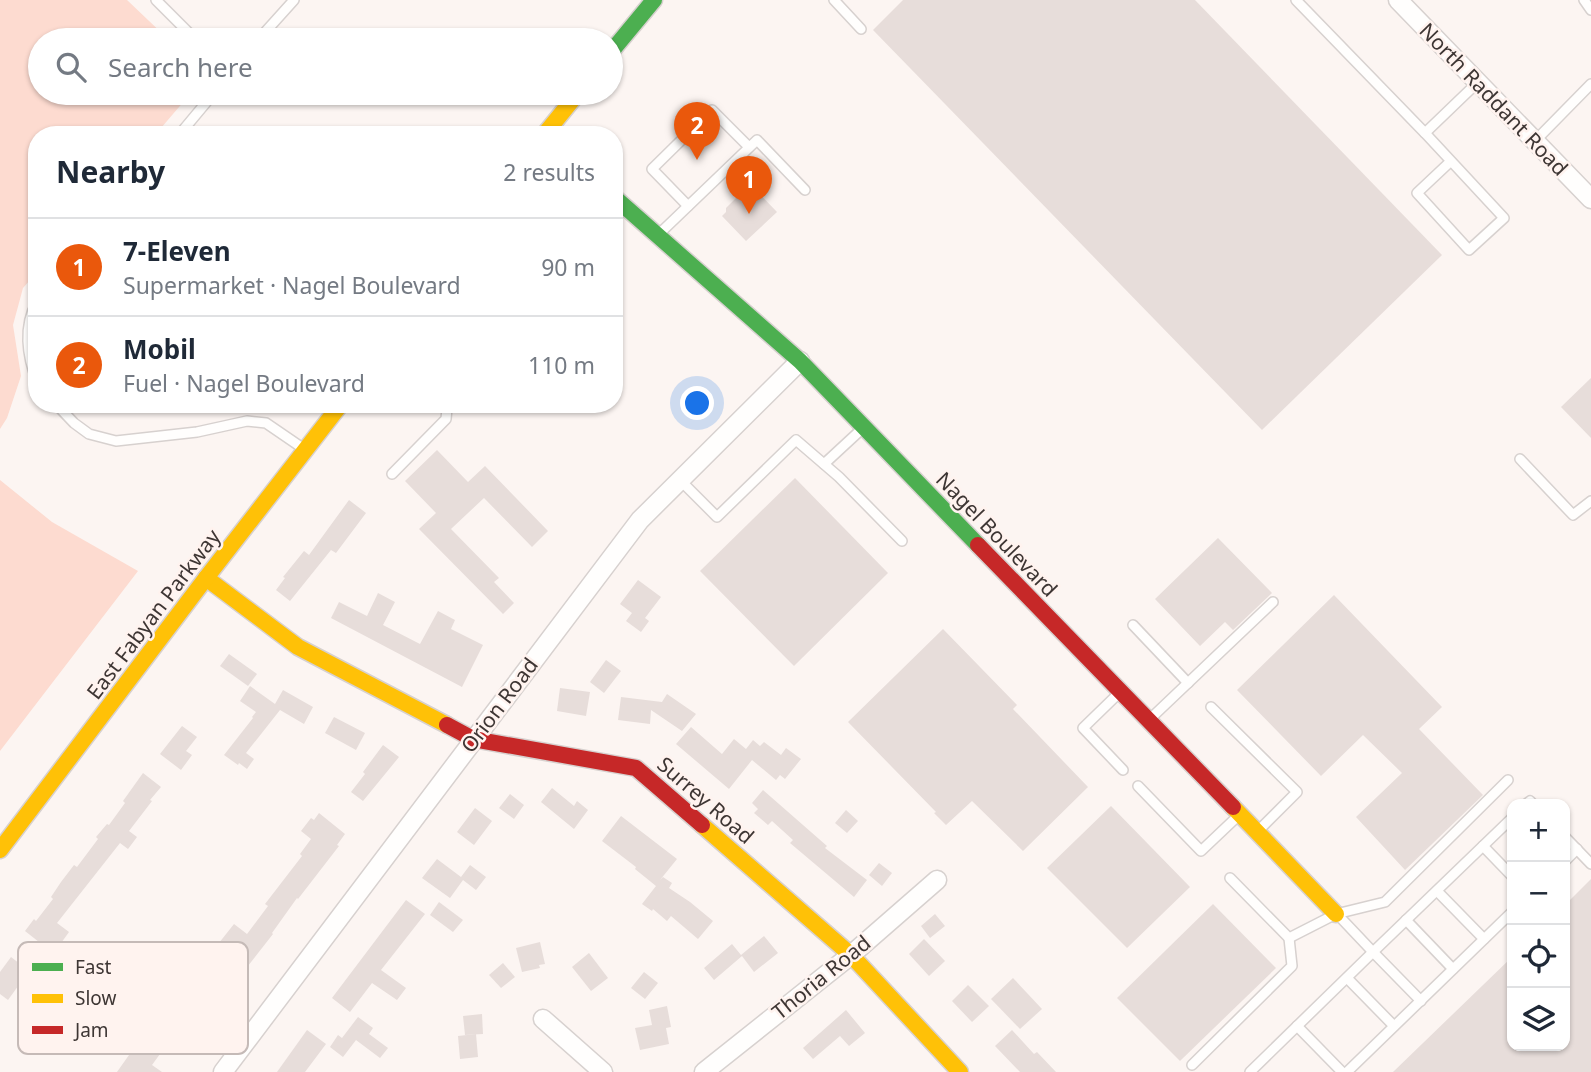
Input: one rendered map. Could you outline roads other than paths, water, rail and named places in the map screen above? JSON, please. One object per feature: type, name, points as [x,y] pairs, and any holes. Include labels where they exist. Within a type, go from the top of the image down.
[{"type":"street","points":[[623,37],[654,0]]},
{"type":"street","name":"North Raddant Road","points":[[1398,0],[1591,199]]},
{"type":"street","points":[[551,126],[568,105]]},
{"type":"street","name":"Nagel Boulevard","points":[[623,205],[800,361],[1336,914]]},
{"type":"street","name":"Orion Road","points":[[248,1039],[640,520],[800,361]]},
{"type":"street","name":"East Fabyan Parkway","points":[[0,850],[334,413]]},
{"type":"street","name":"Surrey Road","points":[[206,578],[298,647],[473,739],[636,768],[851,955],[960,1072]]},
{"type":"street","name":"Thoria Road","points":[[704,1072],[851,955],[937,880]]},
{"type":"street","points":[[543,1020],[603,1072]]},
{"type":"street","name":"Orion Road","points":[[223,1072],[237,1054]]},
{"type":"lane","points":[[156,0],[184,28]]},
{"type":"lane","points":[[269,28],[294,0]]},
{"type":"lane","points":[[834,0],[861,29]]},
{"type":"lane","points":[[1296,0],[1425,133],[1504,218],[1469,250],[1417,193],[1451,161]]},
{"type":"lane","points":[[1584,0],[1591,10]]},
{"type":"lane","points":[[1425,133],[1477,83]]},
{"type":"lane","points":[[1535,141],[1591,85]]},
{"type":"lane","points":[[186,126],[204,105]]},
{"type":"lane","points":[[688,206],[652,169],[712,110],[749,147]]},
{"type":"lane","points":[[657,235],[757,140],[805,190]]},
{"type":"lane","points":[[65,413],[89,434],[116,441],[197,432],[247,421],[266,423],[305,450]]},
{"type":"lane","points":[[392,474],[446,419],[447,413]]},
{"type":"lane","points":[[824,464],[864,427]]},
{"type":"lane","points":[[680,480],[717,517],[796,440],[902,541]]},
{"type":"lane","points":[[1520,459],[1573,515],[1591,501]]},
{"type":"lane","points":[[1149,720],[1273,602]]},
{"type":"lane","points":[[1133,625],[1188,683]]},
{"type":"lane","points":[[1121,691],[1083,728],[1123,770]]},
{"type":"lane","points":[[1211,707],[1297,792],[1257,832]]},
{"type":"lane","points":[[1289,938],[1336,914],[1385,902],[1508,780]]},
{"type":"lane","points":[[1138,786],[1201,851],[1240,814]]},
{"type":"lane","points":[[1250,1072],[1507,823]]},
{"type":"lane","points":[[1570,842],[1591,864]]},
{"type":"lane","points":[[1483,846],[1507,871]]},
{"type":"lane","points":[[1570,856],[1577,849]]},
{"type":"lane","points":[[1192,1065],[1292,967],[1289,938],[1230,878]]},
{"type":"lane","points":[[1437,891],[1484,939]]},
{"type":"lane","points":[[1336,914],[1420,1001]]},
{"type":"lane","points":[[1297,1026],[1344,1072],[1507,917]]},
{"type":"lane","points":[[1406,920],[1453,969]]},
{"type":"lane","points":[[1347,978],[1394,1026]]},
{"type":"place","name":"Mobil","points":[[697,160]]},
{"type":"place","name":"7-Eleven","points":[[749,214]]}]
